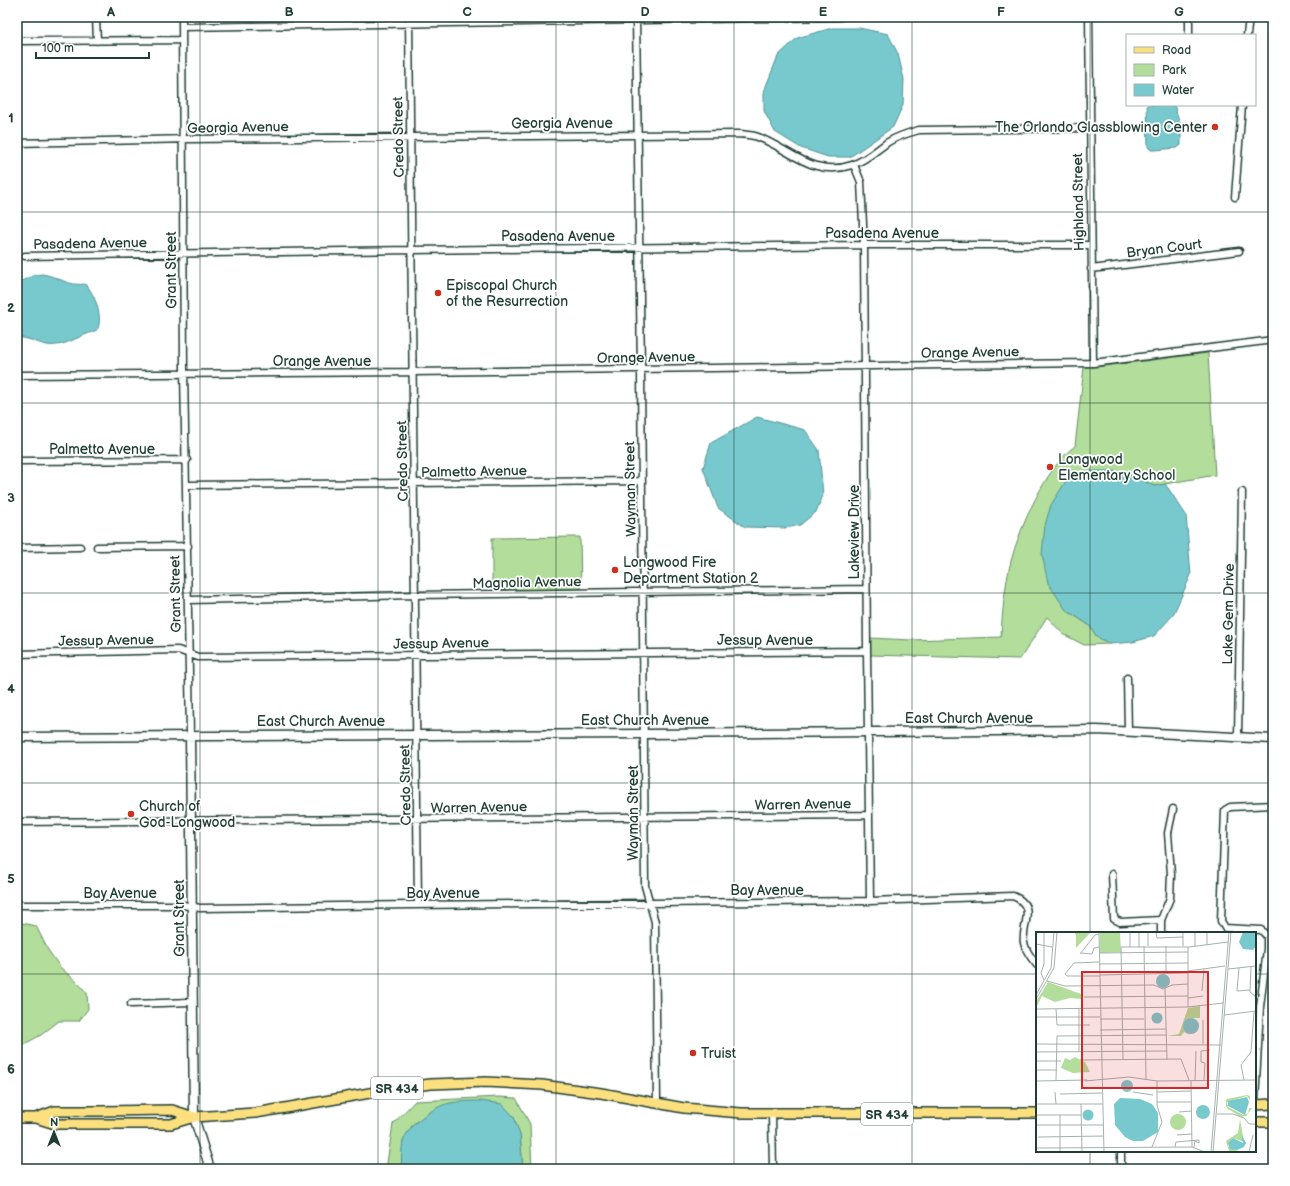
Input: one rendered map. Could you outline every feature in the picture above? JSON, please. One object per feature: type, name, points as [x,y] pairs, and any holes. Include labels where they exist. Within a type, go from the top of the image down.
[{"type":"main road","name":"SR 434","points":[[17,1118],[36,1118],[55,1124],[171,1124],[194,1117],[255,1113],[392,1088],[458,1082],[542,1085],[713,1111],[772,1114],[1036,1114]]},
{"type":"main road","points":[[1256,1105],[1273,1104]]},
{"type":"main road","name":"SR 434","points":[[36,1118],[55,1111],[156,1110],[172,1110],[194,1117]]},
{"type":"main road","points":[[1256,1122],[1273,1122]]},
{"type":"street","points":[[96,17],[96,41]]},
{"type":"street","name":"Grant Street","points":[[182,17],[184,374],[187,460],[194,1117],[210,1169]]},
{"type":"street","points":[[182,27],[409,20],[841,17]]},
{"type":"street","name":"Highland Street","points":[[1088,17],[1093,363]]},
{"type":"street","points":[[1189,17],[1189,34]]},
{"type":"street","points":[[1247,34],[1249,17]]},
{"type":"street","name":"Wayman Street","points":[[636,18],[645,734],[645,886],[651,903],[655,922],[656,1103]]},
{"type":"street","name":"Credo Street","points":[[409,20],[418,905]]},
{"type":"street","points":[[17,41],[182,40]]},
{"type":"street","points":[[1234,197],[1242,106]]},
{"type":"street","name":"Georgia Avenue","points":[[17,142],[740,134],[758,137],[803,161],[819,167],[840,169],[854,165],[889,141],[904,134],[920,130],[1089,128]]},
{"type":"street","name":"Lakeview Drive","points":[[854,165],[861,182],[864,245],[866,651],[870,901]]},
{"type":"street","name":"Pasadena Avenue","points":[[25,256],[864,245],[1091,245]]},
{"type":"street","name":"Bryan Court","points":[[1091,269],[1239,251]]},
{"type":"street","name":"Orange Avenue","points":[[17,375],[412,372],[1093,363],[1273,340]]},
{"type":"street","name":"Palmetto Avenue","points":[[17,461],[187,460]]},
{"type":"street","name":"Palmetto Avenue","points":[[187,485],[642,481]]},
{"type":"street","name":"Lake Gem Drive","points":[[1238,737],[1242,492]]},
{"type":"street","points":[[97,547],[188,546]]},
{"type":"street","points":[[17,548],[80,547]]},
{"type":"street","name":"Magnolia Avenue","points":[[188,600],[415,595],[866,589]]},
{"type":"street","name":"Jessup Avenue","points":[[17,654],[178,650],[198,657],[866,651]]},
{"type":"street","points":[[1127,678],[1128,731]]},
{"type":"street","name":"East Church Avenue","points":[[17,736],[1128,731],[1273,739]]},
{"type":"street","points":[[1256,1082],[1260,1006],[1266,936],[1261,930],[1225,928],[1221,921],[1225,810],[1230,807],[1273,805]]},
{"type":"street","points":[[1161,932],[1161,920],[1170,898],[1171,874],[1168,832],[1173,808]]},
{"type":"street","name":"Warren Avenue","points":[[17,822],[418,820],[868,815]]},
{"type":"street","points":[[1112,874],[1114,919],[1120,922],[1161,920]]},
{"type":"street","name":"Bay Avenue","points":[[17,905],[183,905],[200,908],[870,901],[1013,896],[1021,899],[1026,906],[1024,943],[1028,954],[1036,964]]},
{"type":"street","points":[[131,1004],[192,1002]]},
{"type":"street","points":[[772,1114],[773,1169]]},
{"type":"street","points":[[1121,1152],[1121,1169]]},
{"type":"green space","points":[[1208,353],[1215,475],[1154,486],[1136,477],[1066,610],[1089,625],[1097,637],[1110,644],[1084,645],[1063,634],[1047,617],[1020,659],[870,655],[870,638],[911,640],[1001,637],[1007,579],[1015,547],[1028,515],[1044,483],[1064,456],[1075,446],[1084,367],[1096,367]]},
{"type":"green space","points":[[580,537],[581,589],[492,590],[492,538]]},
{"type":"green space","points":[[17,922],[36,926],[48,950],[60,967],[87,993],[88,1009],[79,1021],[59,1021],[41,1035],[19,1047],[17,1047]]},
{"type":"green space","points":[[499,1097],[516,1098],[530,1124],[532,1169],[523,1169],[520,1135],[428,1114],[413,1124],[403,1141],[401,1169],[386,1169],[393,1124],[415,1101]]},
{"type":"water","points":[[832,28],[859,28],[888,34],[898,54],[904,79],[903,105],[893,127],[850,157],[828,157],[801,148],[775,132],[764,111],[764,91],[778,56],[797,38]]},
{"type":"water","points":[[1147,106],[1174,106],[1181,126],[1181,145],[1177,148],[1155,150],[1151,150],[1148,147]]},
{"type":"water","points":[[42,274],[69,283],[79,285],[85,284],[92,293],[97,304],[99,317],[98,328],[93,332],[57,345],[46,345],[27,339],[17,338],[17,283],[35,275]]},
{"type":"water","points":[[757,417],[805,430],[819,450],[823,495],[816,512],[800,525],[786,528],[745,527],[718,508],[703,468],[711,443]]},
{"type":"water","points":[[1094,471],[1114,471],[1136,477],[1154,486],[1165,484],[1186,515],[1191,575],[1173,615],[1154,636],[1133,642],[1110,644],[1097,637],[1089,625],[1066,610],[1048,583],[1042,554],[1045,525],[1051,505],[1068,478]]},
{"type":"water","points":[[466,1101],[502,1104],[514,1117],[520,1135],[523,1169],[401,1169],[403,1141],[414,1124],[431,1111],[443,1105]]},
{"type":"place","name":"The Orlando Glassblowing Center","points":[[1215,127]]},
{"type":"place","name":"Episcopal Church of the Resurrection","points":[[438,293]]},
{"type":"place","name":"Longwood Elementary School","points":[[1050,467]]},
{"type":"place","name":"Longwood Fire Department Station 2","points":[[615,570]]},
{"type":"place","name":"Church of God-Longwood","points":[[131,814]]},
{"type":"place","name":"Truist","points":[[693,1053]]}]
